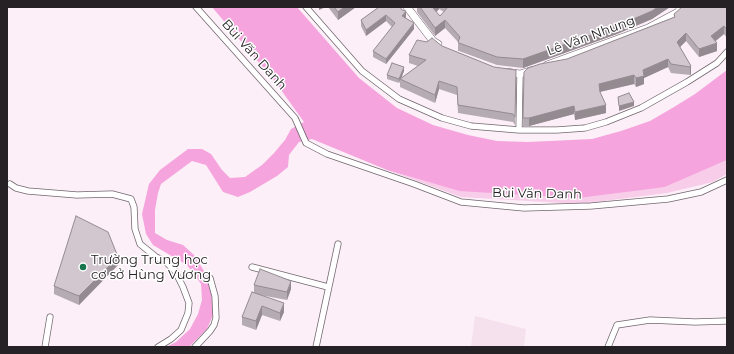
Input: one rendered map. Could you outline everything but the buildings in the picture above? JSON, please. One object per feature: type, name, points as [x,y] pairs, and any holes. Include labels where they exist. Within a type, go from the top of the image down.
[{"type":"street","name":"Bùi Văn Danh","points":[[196,7],[295,118],[306,143],[327,154],[462,202],[524,208],[590,206],[668,199],[701,192],[727,180]]},
{"type":"street","points":[[306,7],[362,71],[399,99],[442,118],[471,126],[519,130],[557,130],[585,128],[606,122],[641,108],[687,82],[717,62],[727,52]]},
{"type":"street","points":[[407,7],[433,41],[445,48]]},
{"type":"street","name":"Lê Văn Nhung","points":[[496,70],[520,74],[648,28],[678,12],[682,7]]},
{"type":"street","points":[[519,130],[520,74]]},
{"type":"street","points":[[8,184],[28,191],[77,195],[112,194],[130,199],[134,207],[135,229],[140,244],[156,257],[166,262],[175,271],[189,303],[188,313],[181,330],[171,339],[158,347]]},
{"type":"street","points":[[316,347],[338,244]]},
{"type":"street","points":[[252,267],[328,287]]},
{"type":"street","points":[[195,347],[214,325],[216,318],[215,296],[210,278]]},
{"type":"street","points":[[45,347],[50,317]]},
{"type":"street","points":[[608,347],[616,325],[650,320],[695,322],[727,321]]},
{"type":"shaded area","points":[[212,7],[297,7],[359,78],[397,108],[433,125],[468,135],[497,141],[528,142],[592,139],[621,131],[650,121],[695,94],[727,70],[727,160],[665,187],[578,198],[459,191],[387,170],[312,139],[299,142],[289,155],[288,167],[277,176],[250,192],[238,197],[223,192],[206,165],[192,161],[161,184],[155,210],[155,233],[167,240],[183,245],[194,255],[204,271],[209,283],[213,315],[207,329],[189,347],[166,347],[176,342],[190,329],[198,314],[202,300],[201,284],[187,265],[153,245],[146,234],[142,214],[149,184],[160,170],[188,149],[202,149],[211,154],[222,170],[230,178],[245,177],[262,165],[274,153],[285,140],[291,129],[304,122],[276,83]]},
{"type":"shaded area","points":[[727,160],[727,174],[713,182],[667,193],[580,204],[461,197],[387,170],[459,191],[665,187]]},
{"type":"shaded area","points":[[475,316],[526,329],[524,347],[471,347]]},
{"type":"place","name":"Trường Trung học cơ sở Hùng Vương","points":[[83,267]]}]
